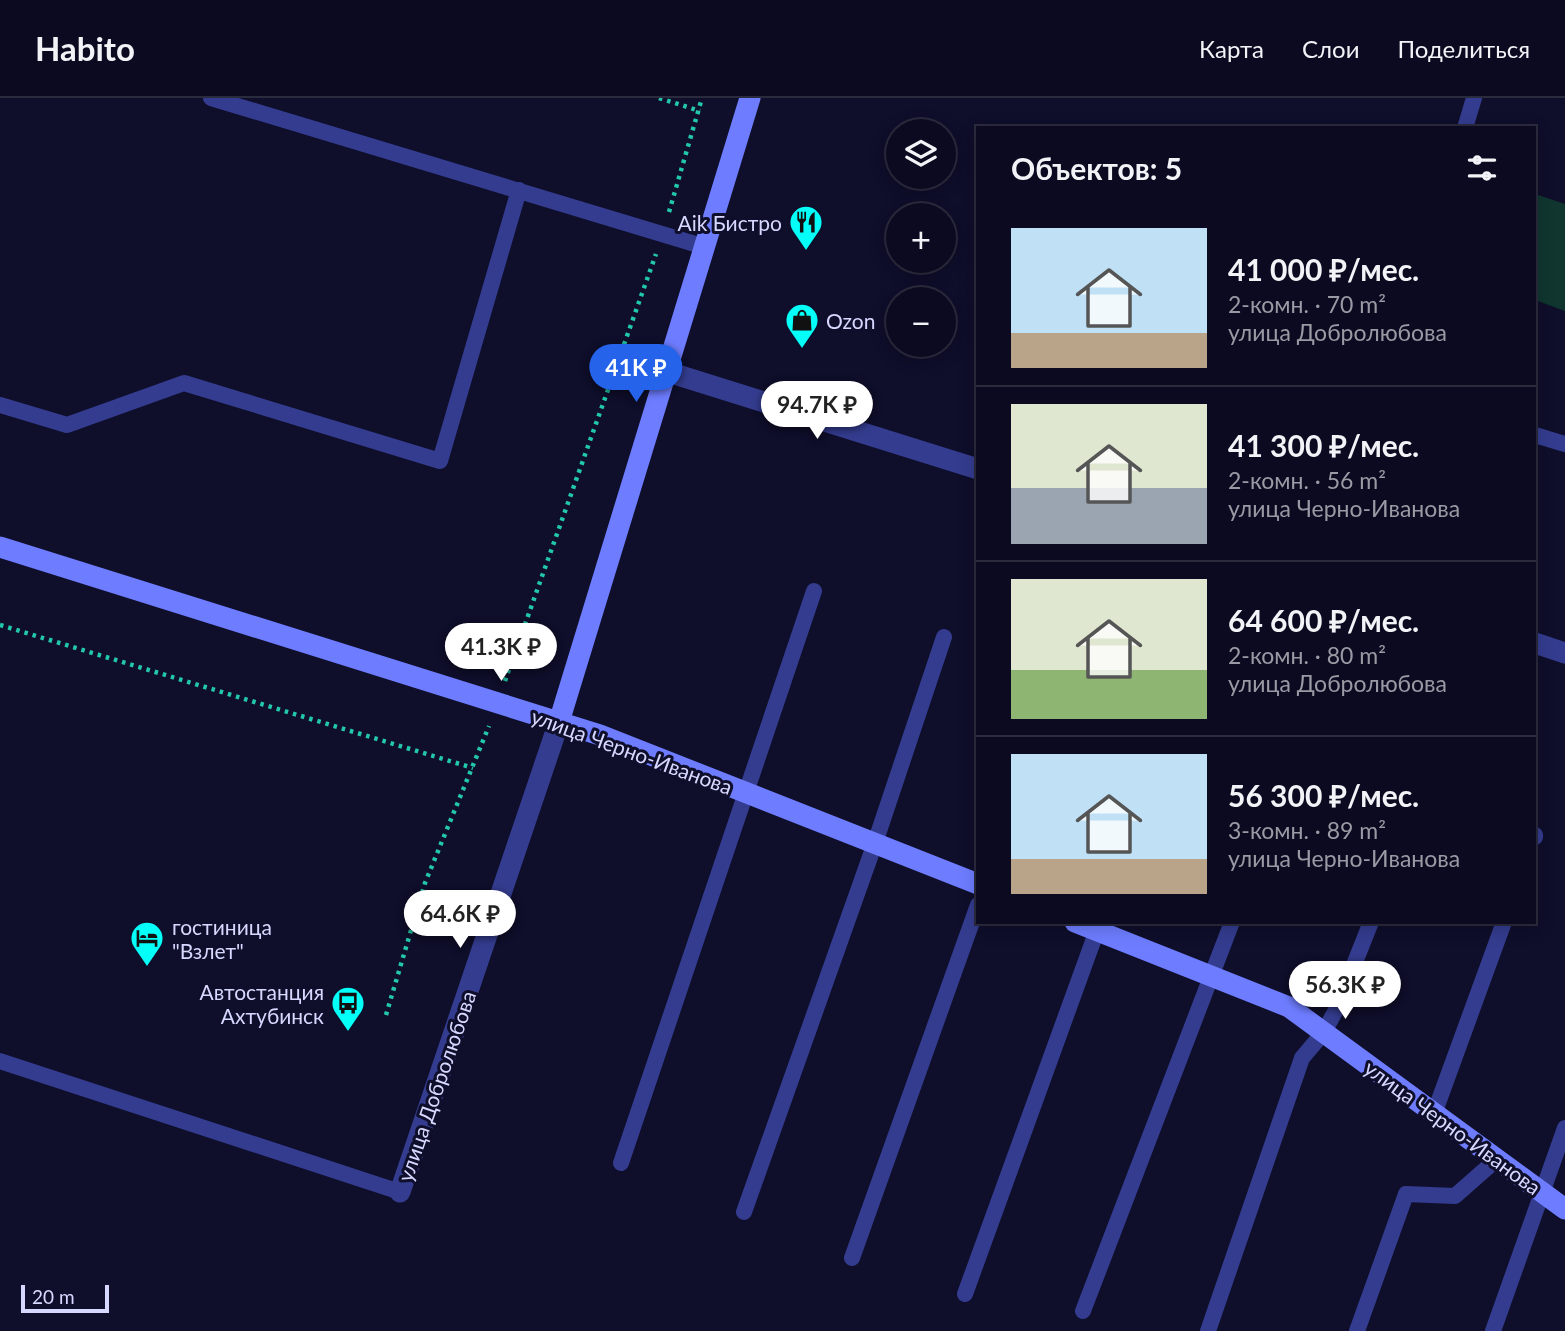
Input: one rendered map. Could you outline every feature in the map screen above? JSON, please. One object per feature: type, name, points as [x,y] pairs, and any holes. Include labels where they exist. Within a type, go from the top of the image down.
[{"type":"main road","name":"улица Добролюбова","points":[[559,722],[750,98]]},
{"type":"main road","name":"улица Черно-Иванова","points":[[0,547],[600,735],[976,883]]},
{"type":"main road","name":"улица Черно-Иванова","points":[[1099,927],[1289,1007],[1565,1209]]},
{"type":"street","points":[[668,372],[976,468]]},
{"type":"street","points":[[1536,643],[1565,653]]},
{"type":"street","name":"улица Добролюбова","points":[[400,1192],[559,722]]},
{"type":"lane","points":[[211,98],[705,247]]},
{"type":"lane","points":[[1466,126],[1474,98]]},
{"type":"lane","points":[[0,405],[67,425],[184,383],[440,461],[519,190]]},
{"type":"lane","points":[[1536,435],[1565,444]]},
{"type":"lane","points":[[621,1163],[814,591]]},
{"type":"lane","points":[[744,1212],[875,843],[944,637]]},
{"type":"lane","points":[[852,1258],[976,911]]},
{"type":"lane","points":[[1083,1311],[1231,924]]},
{"type":"lane","points":[[1208,1331],[1302,1058],[1324,1032],[1336,1010],[1370,924]]},
{"type":"lane","points":[[1434,1114],[1503,924]]},
{"type":"lane","points":[[965,1293],[1099,927]]},
{"type":"lane","points":[[0,1061],[400,1192]]},
{"type":"lane","points":[[1493,1331],[1565,1128]]},
{"type":"lane","points":[[1357,1331],[1406,1194],[1455,1196],[1497,1160]]},
{"type":"path","points":[[659,98],[700,111]]},
{"type":"path","points":[[386,1015],[425,883],[497,704],[663,234],[702,98]]},
{"type":"path","points":[[0,625],[473,768]]},
{"type":"green space","points":[[1536,194],[1565,204],[1565,311],[1536,300]]},
{"type":"place","name":"Aik Бистро","points":[[806,252]]},
{"type":"place","name":"Ozon","points":[[802,350]]},
{"type":"place","name":"гостиница \"Взлет\"","points":[[147,968]]},
{"type":"place","name":"Автостанция Ахтубинск","points":[[348,1033]]}]
